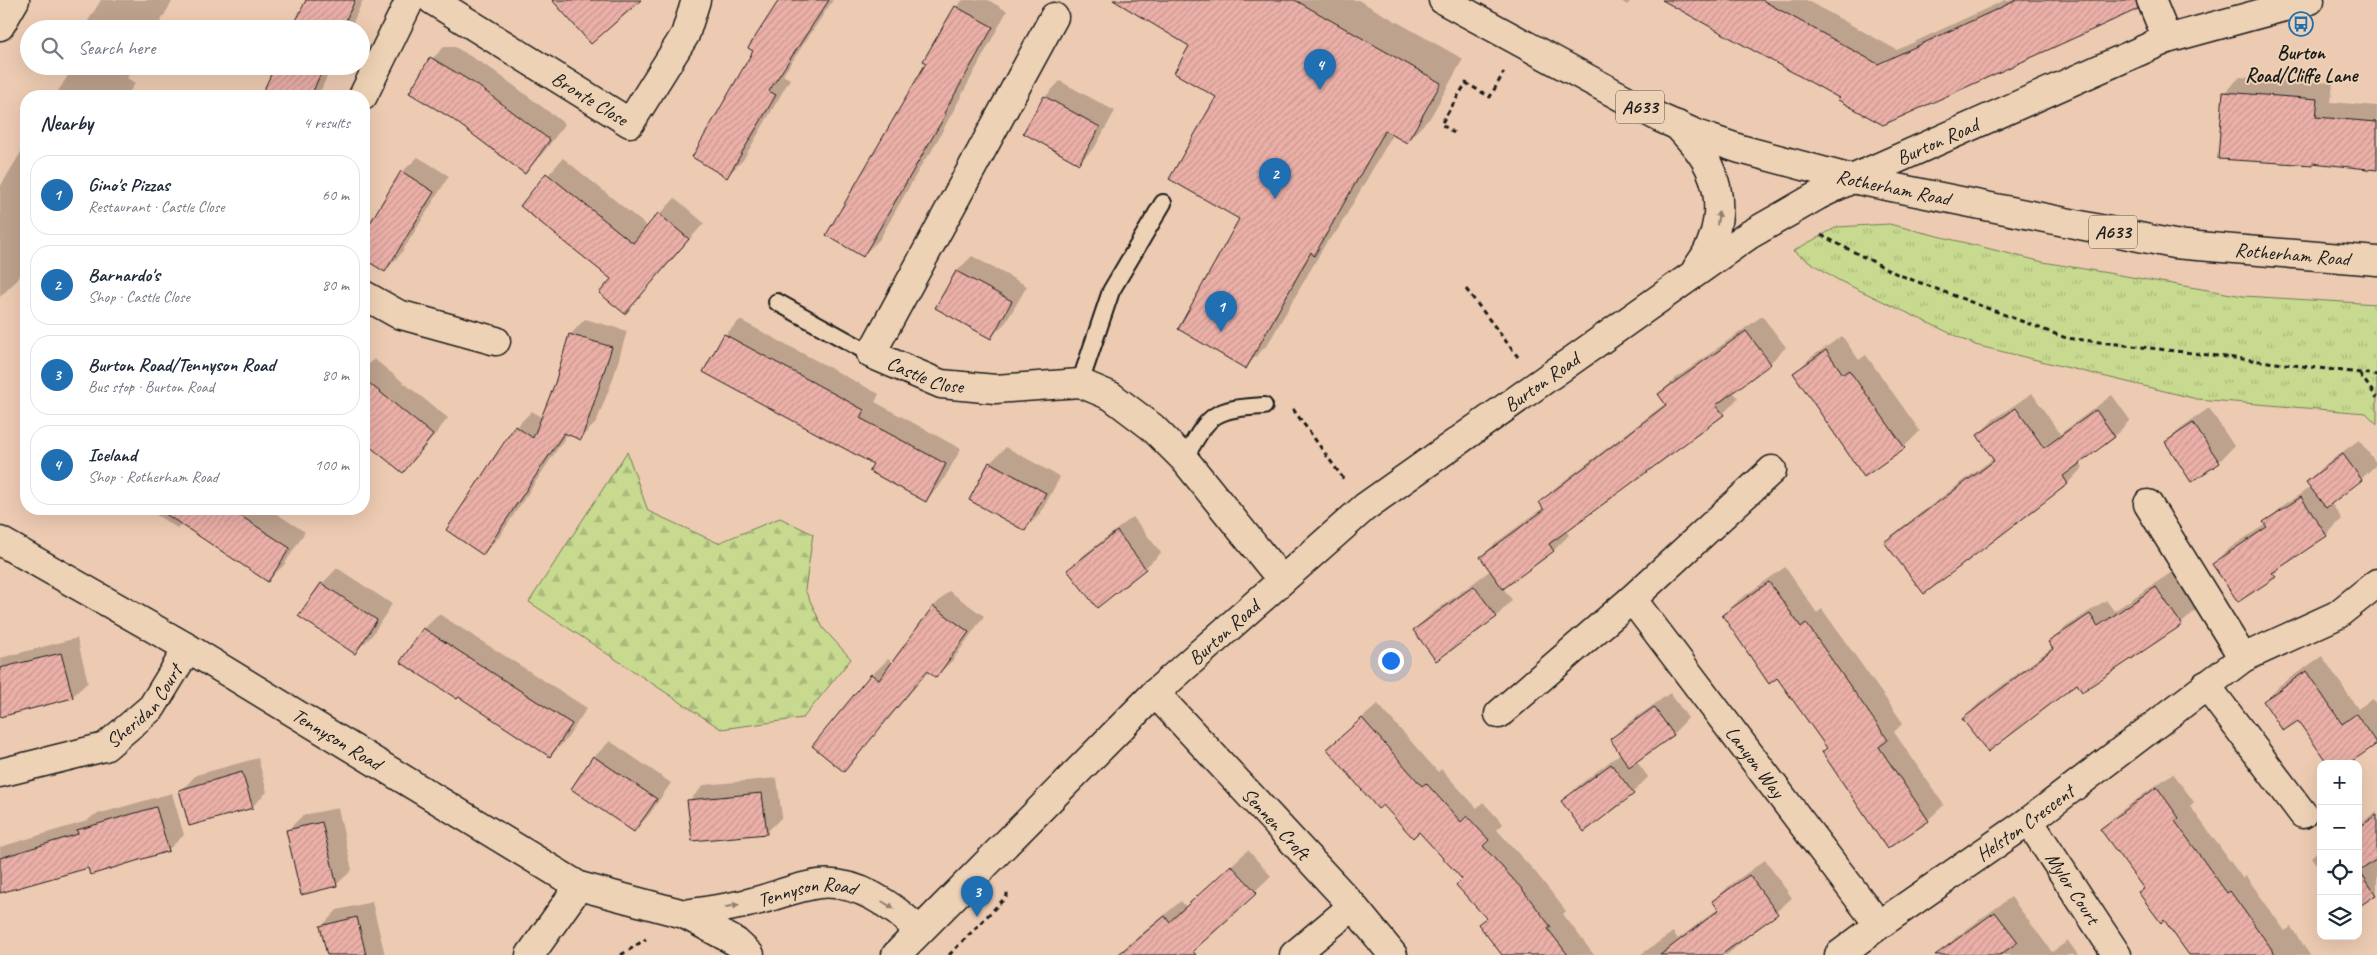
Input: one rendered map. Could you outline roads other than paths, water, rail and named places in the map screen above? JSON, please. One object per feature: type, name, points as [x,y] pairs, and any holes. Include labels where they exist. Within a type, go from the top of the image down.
[{"type":"street","points":[[0,26],[15,0]]},
{"type":"street","points":[[366,90],[410,0]]},
{"type":"street","name":"Bronte Close","points":[[432,0],[630,123],[685,35],[696,0]]},
{"type":"street","name":"Rotherham Road","points":[[1443,0],[1521,44],[1677,125],[1740,149],[1852,179],[2174,244],[2377,261]]},
{"type":"street","points":[[2151,0],[2167,39]]},
{"type":"street","name":"Burton Road","points":[[896,955],[1154,693],[1282,578],[1365,507],[1749,235],[1782,215],[1852,179],[2167,39],[2310,0]]},
{"type":"street","name":"Castle Close","points":[[1054,17],[871,354],[941,384],[995,389],[1080,384],[1111,396],[1152,427],[1184,459],[1282,578]]},
{"type":"street","points":[[1677,125],[1697,148],[1710,169],[1717,190],[1719,210],[1716,232],[1708,253],[1690,276]]},
{"type":"street","points":[[370,298],[398,314],[496,341]]},
{"type":"street","points":[[1499,714],[1632,599],[1772,470]]},
{"type":"street","points":[[2148,504],[2243,658]]},
{"type":"street","name":"Tennyson Road","points":[[0,541],[188,648],[579,886],[684,914],[736,942],[750,955]]},
{"type":"street","name":"Helston Crescent","points":[[1839,955],[2029,821],[2243,658],[2337,615],[2377,583]]},
{"type":"street","name":"Lanyon Way","points":[[1632,599],[1879,925]]},
{"type":"street","name":"Sheridan Court","points":[[0,773],[105,747],[152,707],[188,648]]},
{"type":"street","points":[[2206,685],[2303,814]]},
{"type":"street","name":"Sennen Croft","points":[[1154,693],[1353,906],[1393,955]]},
{"type":"street","name":"Mylor Court","points":[[2029,821],[2117,955]]},
{"type":"street","name":"Tennyson Road","points":[[684,914],[748,903],[819,884],[847,887],[873,896],[902,914],[919,931]]},
{"type":"street","points":[[530,955],[579,886]]},
{"type":"street","points":[[1294,955],[1353,906]]},
{"type":"lane","points":[[1080,384],[1111,291],[1163,203]]},
{"type":"lane","points":[[777,302],[871,354]]},
{"type":"lane","points":[[1184,459],[1201,430],[1214,416],[1230,408],[1264,406]]},
{"type":"place","name":"Burton Road/Cliffe Lane","points":[[2301,24]]},
{"type":"place","name":"Iceland","points":[[1320,90]]},
{"type":"place","name":"Barnardo's","points":[[1275,199]]},
{"type":"place","name":"Gino's Pizzas","points":[[1221,332]]},
{"type":"place","name":"Burton Road/Tennyson Road","points":[[977,917]]}]
